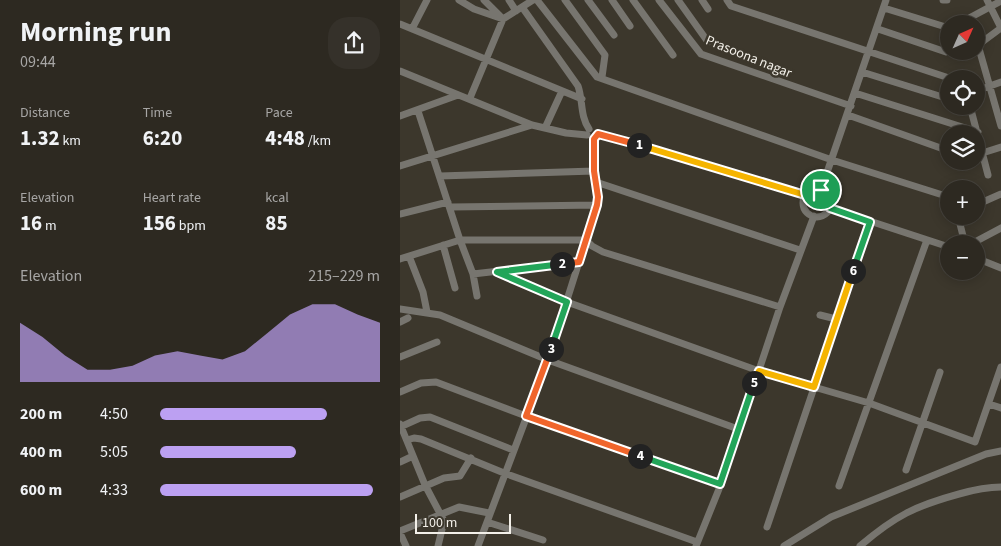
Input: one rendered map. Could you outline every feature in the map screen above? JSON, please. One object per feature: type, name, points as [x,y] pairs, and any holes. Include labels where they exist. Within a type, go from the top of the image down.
[{"type":"street","points":[[412,29],[427,0]]},
{"type":"street","points":[[459,0],[474,9],[503,19]]},
{"type":"street","points":[[484,0],[503,19]]},
{"type":"street","points":[[478,546],[548,360],[597,205],[592,134],[583,118],[582,99],[578,86],[519,9],[509,0]]},
{"type":"street","points":[[470,98],[503,19],[533,0]]},
{"type":"street","points":[[537,0],[597,77],[602,77],[832,160],[940,194]]},
{"type":"street","points":[[564,0],[604,55],[602,77]]},
{"type":"street","points":[[588,0],[614,34]]},
{"type":"street","points":[[612,0],[630,26]]},
{"type":"street","points":[[633,0],[673,55]]},
{"type":"street","name":"Prasoona nagar","points":[[659,0],[701,54],[851,106]]},
{"type":"street","points":[[678,0],[708,42]]},
{"type":"street","points":[[702,0],[708,9]]},
{"type":"street","points":[[726,0],[731,6],[870,50],[940,75]]},
{"type":"street","points":[[971,15],[989,3],[1001,1]]},
{"type":"street","points":[[989,3],[1001,28],[978,45],[1001,126]]},
{"type":"street","points":[[821,190],[878,29],[885,4],[940,25]]},
{"type":"street","points":[[400,24],[582,99]]},
{"type":"street","points":[[878,29],[940,50]]},
{"type":"street","points":[[400,71],[458,95],[470,98],[532,125],[566,134],[592,134],[805,195],[811,191],[821,190],[830,197],[830,208],[824,215],[814,216],[805,210],[805,195]]},
{"type":"street","points":[[862,72],[940,96]]},
{"type":"street","points":[[985,89],[1001,82]]},
{"type":"street","points":[[545,128],[562,91]]},
{"type":"street","points":[[855,93],[956,125]]},
{"type":"street","points":[[400,116],[458,95]]},
{"type":"street","points":[[418,110],[460,240],[473,274],[477,296]]},
{"type":"street","points":[[848,115],[940,148]]},
{"type":"street","points":[[400,166],[532,125]]},
{"type":"street","points":[[985,153],[1001,146]]},
{"type":"street","points":[[985,168],[988,175]]},
{"type":"street","points":[[440,176],[594,171]]},
{"type":"street","points":[[596,182],[800,250]]},
{"type":"street","points":[[985,201],[1001,194]]},
{"type":"street","points":[[400,214],[449,205],[597,205]]},
{"type":"street","points":[[830,208],[940,244]]},
{"type":"street","points":[[407,440],[421,439],[504,473],[696,544],[720,484],[780,307],[814,216]]},
{"type":"street","points":[[767,527],[870,222]]},
{"type":"street","points":[[985,237],[1001,228]]},
{"type":"street","points":[[400,259],[460,240],[586,240],[603,252],[780,307]]},
{"type":"street","points":[[839,486],[927,240]]},
{"type":"street","points":[[443,245],[455,288]]},
{"type":"street","points":[[409,256],[423,292],[427,312]]},
{"type":"street","points":[[473,274],[579,262]]},
{"type":"street","points":[[985,262],[1001,268]]},
{"type":"street","points":[[497,272],[567,302],[759,371],[869,403],[921,424],[975,442],[1001,367]]},
{"type":"street","points":[[400,309],[427,312],[463,324],[548,360],[738,429]]},
{"type":"street","points":[[820,315],[836,319]]},
{"type":"street","points":[[400,322],[408,318]]},
{"type":"street","points":[[400,357],[437,342]]},
{"type":"street","points":[[906,470],[940,372]]},
{"type":"street","points":[[400,392],[421,383],[436,382],[526,416],[720,484]]},
{"type":"street","points":[[989,404],[1001,408]]},
{"type":"street","points":[[438,546],[445,524],[441,513],[425,486],[400,426],[420,418],[430,417],[513,450]]},
{"type":"street","points":[[784,546],[831,516],[986,454],[1001,452]]},
{"type":"street","points":[[400,462],[413,456]]},
{"type":"street","points":[[400,497],[450,476],[460,476],[471,458]]},
{"type":"street","points":[[860,546],[887,524],[915,507],[988,487],[1001,487]]},
{"type":"street","points":[[406,546],[400,532],[441,513],[464,506],[489,513]]},
{"type":"street","points":[[487,522],[543,540]]},
{"type":"route","points":[[598,134],[805,195],[816,189],[821,190],[830,197],[830,208],[870,222],[814,387],[759,371],[720,484],[526,416],[548,360],[567,302],[497,272],[579,262],[597,205],[594,139],[598,134]]}]
